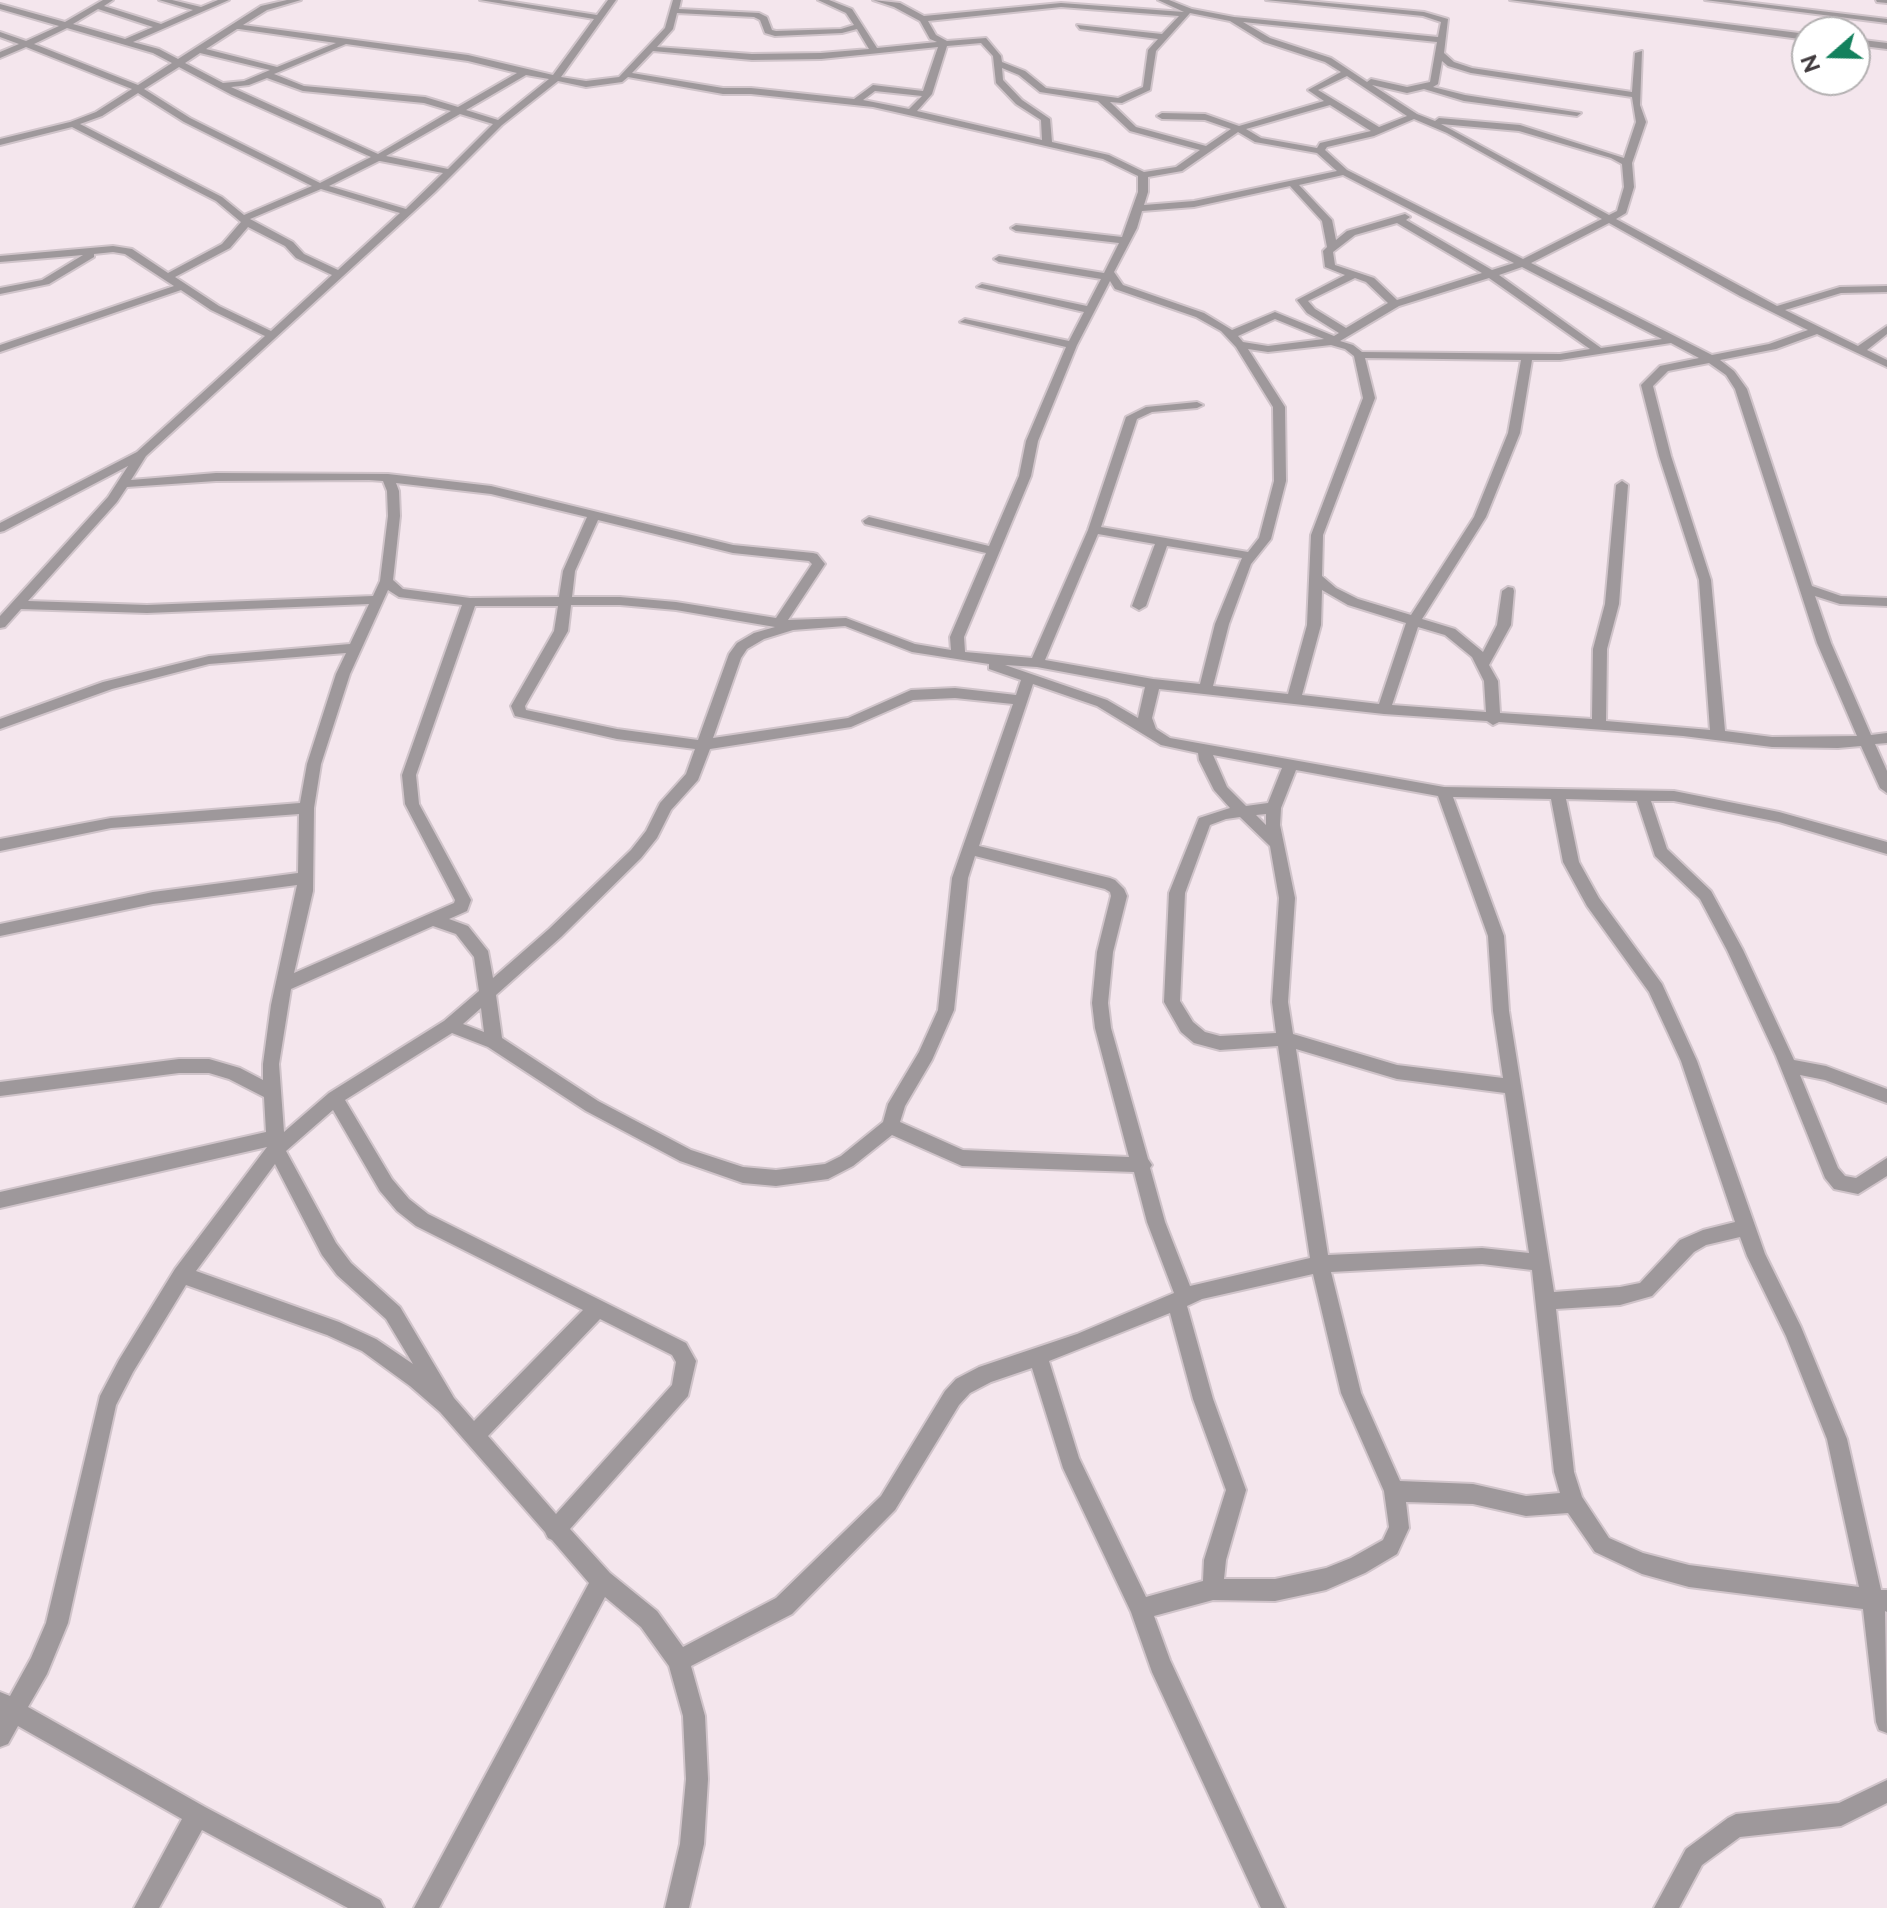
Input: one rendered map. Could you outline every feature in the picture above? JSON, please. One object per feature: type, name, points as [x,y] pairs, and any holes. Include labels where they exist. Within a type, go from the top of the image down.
[{"type":"street","points":[[0,55],[69,25],[109,0]]},
{"type":"street","points":[[163,0],[201,10]]},
{"type":"street","points":[[128,41],[225,0]]},
{"type":"street","points":[[0,142],[73,124],[99,114],[239,27],[264,8],[297,0]]},
{"type":"street","points":[[484,0],[600,18]]},
{"type":"street","points":[[0,528],[142,454],[274,336],[499,123],[555,79],[612,0]]},
{"type":"street","points":[[629,75],[653,49],[677,11],[677,0]]},
{"type":"street","points":[[822,0],[844,7],[875,51]]},
{"type":"street","points":[[887,0],[923,19],[933,37],[944,42]]},
{"type":"street","points":[[1031,0],[1045,6]]},
{"type":"street","points":[[1162,0],[1202,14]]},
{"type":"street","points":[[1270,0],[1318,2],[1438,17],[1445,21],[1438,77],[1428,88]]},
{"type":"street","points":[[1514,0],[1791,35]]},
{"type":"street","points":[[1610,0],[1613,13]]},
{"type":"street","points":[[1709,0],[1887,21]]},
{"type":"street","points":[[1880,0],[1887,1]]},
{"type":"street","points":[[0,6],[128,41],[180,61],[220,86],[380,158],[450,172]]},
{"type":"street","points":[[923,19],[1045,6],[1100,6],[1443,40]]},
{"type":"street","points":[[99,7],[161,27]]},
{"type":"street","points":[[677,11],[762,16],[768,31],[775,34],[842,31],[859,26]]},
{"type":"street","points":[[999,64],[1022,73],[1038,88],[1119,101],[1147,88],[1152,50],[1186,14]]},
{"type":"street","points":[[1232,19],[1267,40],[1328,60],[1414,116],[1450,131],[1815,331],[1887,364]]},
{"type":"street","points":[[239,27],[468,58],[555,79],[597,84],[629,75],[723,91],[856,102],[1106,157],[1143,175],[1179,169],[1237,129],[1331,102]]},
{"type":"street","points":[[1080,27],[1163,37]]},
{"type":"street","points":[[0,34],[137,88],[187,120],[320,186],[406,212]]},
{"type":"street","points":[[768,57],[767,49],[775,34]]},
{"type":"street","points":[[653,49],[768,57],[988,41],[999,64],[999,81],[1019,102],[1045,119],[1047,143]]},
{"type":"street","points":[[220,86],[241,84],[346,42]]},
{"type":"street","points":[[910,113],[928,94],[944,42]]},
{"type":"street","points":[[200,50],[275,69]]},
{"type":"street","points":[[1240,345],[1268,349],[1337,338],[1395,304],[1522,264],[1621,213],[1629,187],[1627,163],[1641,122],[1636,95],[1639,53]]},
{"type":"street","points":[[1441,55],[1451,64],[1471,70],[1636,95]]},
{"type":"street","points":[[166,278],[226,246],[246,220],[380,158],[525,72]]},
{"type":"street","points":[[265,74],[303,88],[410,97],[499,123]]},
{"type":"street","points":[[1377,130],[1312,90],[1351,74],[1395,89],[1428,88],[1464,98],[1577,113]]},
{"type":"street","points":[[856,102],[873,88],[928,94]]},
{"type":"street","points":[[1386,97],[1438,121],[1450,131]]},
{"type":"street","points":[[1101,99],[1133,129],[1205,149]]},
{"type":"street","points":[[1162,116],[1201,116],[1258,140],[1320,151],[1344,172],[1567,284],[1628,320],[1712,360],[1730,373],[1741,389],[1824,643],[1887,788]]},
{"type":"street","points":[[1320,151],[1323,145],[1414,116]]},
{"type":"street","points":[[1438,121],[1520,128],[1614,156],[1627,163]]},
{"type":"street","points":[[73,124],[219,199],[246,220],[284,241],[300,256],[338,274]]},
{"type":"street","points":[[1137,209],[1181,207],[1344,172]]},
{"type":"street","points":[[958,654],[957,637],[1025,476],[1032,441],[1072,345],[1123,240],[1132,228],[1143,175]]},
{"type":"street","points":[[1293,184],[1327,220],[1332,246]]},
{"type":"street","points":[[1395,304],[1380,288],[1356,274],[1330,267],[1328,251],[1351,233],[1422,213]]},
{"type":"street","points":[[1398,219],[1491,274],[1599,351]]},
{"type":"street","points":[[1016,228],[1123,240]]},
{"type":"street","points":[[0,259],[102,250],[128,251],[227,315],[274,336]]},
{"type":"street","points":[[0,291],[45,282],[102,250]]},
{"type":"street","points":[[999,259],[1107,275],[1119,287],[1200,315],[1231,335],[1240,345],[1279,407],[1280,481],[1264,544],[1245,563],[1222,624],[1206,688]]},
{"type":"street","points":[[1356,274],[1302,300],[1337,338],[1359,355],[1560,357],[1671,341]]},
{"type":"street","points":[[0,349],[181,287]]},
{"type":"street","points":[[982,287],[1091,310]]},
{"type":"street","points":[[1775,310],[1840,290],[1887,289]]},
{"type":"street","points":[[1231,335],[1275,315],[1337,338]]},
{"type":"street","points":[[965,322],[1072,345]]},
{"type":"street","points":[[1858,351],[1887,329]]},
{"type":"street","points":[[1718,735],[1705,580],[1665,456],[1647,385],[1664,368],[1772,347],[1815,331]]},
{"type":"street","points":[[1294,699],[1314,625],[1317,535],[1369,398],[1359,355]]},
{"type":"street","points":[[1384,709],[1413,622],[1480,517],[1520,417],[1527,358]]},
{"type":"street","points":[[1037,663],[1094,530],[1132,417],[1150,409],[1197,405]]},
{"type":"street","points":[[0,624],[124,484],[142,454]]},
{"type":"street","points":[[124,484],[331,474],[388,478],[491,490],[733,549],[817,560],[819,564],[779,624]]},
{"type":"street","points":[[388,478],[395,503],[386,581],[325,727],[307,808],[305,878],[274,1034],[270,1092],[274,1143],[329,1249],[351,1276],[393,1313],[447,1405],[602,1581],[649,1619],[679,1661],[694,1716],[697,1779],[692,1844],[677,1908]]},
{"type":"street","points":[[1599,726],[1600,649],[1612,604],[1622,485]]},
{"type":"street","points":[[594,515],[569,571],[561,631],[518,712],[617,734],[702,745],[851,722],[911,695],[955,693],[1022,700]]},
{"type":"street","points":[[869,521],[993,551]]},
{"type":"street","points":[[1094,530],[1251,556]]},
{"type":"street","points":[[1139,606],[1162,541]]},
{"type":"street","points":[[1314,576],[1331,591],[1353,602],[1450,632],[1483,664],[1491,681],[1493,720]]},
{"type":"street","points":[[386,581],[399,593],[470,602],[676,606],[796,626]]},
{"type":"street","points":[[1807,589],[1840,600],[1887,602]]},
{"type":"street","points":[[1483,664],[1504,625],[1508,591]]},
{"type":"street","points":[[19,605],[147,609],[376,600]]},
{"type":"street","points":[[284,985],[436,921],[461,907],[463,900],[412,804],[409,775],[470,602]]},
{"type":"street","points":[[0,1736],[7,1708],[57,1623],[107,1403],[182,1275],[274,1143],[335,1098],[450,1026],[486,996],[636,854],[652,834],[665,807],[693,776],[728,671],[742,646],[759,636],[796,626],[846,622],[912,648],[973,658],[1102,703],[1166,742],[1444,792],[1674,796],[1779,817],[1887,848]]},
{"type":"street","points":[[0,724],[108,685],[209,660],[356,648]]},
{"type":"street","points":[[973,658],[1037,663],[1153,684],[1493,720],[1718,735],[1772,742],[1838,743],[1887,738]]},
{"type":"street","points":[[450,1026],[494,1042],[542,1076],[686,1156],[743,1175],[776,1178],[828,1171],[847,1161],[890,1126],[897,1104],[926,1055],[946,1010],[960,878],[1028,679]]},
{"type":"street","points":[[1150,732],[1145,718],[1153,684]]},
{"type":"street","points":[[1838,743],[1875,760]]},
{"type":"street","points":[[1205,748],[1206,760],[1221,790],[1274,842]]},
{"type":"street","points":[[1141,1609],[1213,1589],[1275,1590],[1326,1579],[1358,1566],[1390,1547],[1399,1528],[1394,1491],[1351,1393],[1320,1264],[1286,1039],[1280,992],[1287,898],[1274,842],[1274,808],[1290,766]]},
{"type":"street","points":[[1444,792],[1496,936],[1501,1011],[1541,1263],[1564,1472],[1573,1502],[1602,1545],[1642,1563],[1689,1576],[1880,1602]]},
{"type":"street","points":[[1557,792],[1571,862],[1593,902],[1656,989],[1689,1061],[1746,1228],[1837,1439],[1880,1602],[1887,1722]]},
{"type":"street","points":[[1642,794],[1660,852],[1706,895],[1788,1066],[1831,1173],[1840,1183],[1858,1186],[1887,1166]]},
{"type":"street","points":[[0,845],[111,823],[307,808]]},
{"type":"street","points":[[1274,808],[1224,814],[1204,822],[1177,893],[1172,1002],[1187,1027],[1200,1038],[1220,1043],[1286,1039],[1397,1072],[1514,1087]]},
{"type":"street","points":[[970,849],[1110,884],[1119,896],[1105,952],[1100,1003],[1121,1103],[1143,1165],[1156,1222],[1181,1300],[1203,1399],[1236,1490],[1215,1560],[1213,1589]]},
{"type":"street","points":[[0,930],[153,898],[305,878]]},
{"type":"street","points":[[436,921],[472,937],[482,955],[494,1042]]},
{"type":"street","points":[[0,1089],[179,1066],[209,1066],[234,1073],[270,1092]]},
{"type":"street","points":[[1788,1066],[1826,1073],[1887,1096]]},
{"type":"street","points":[[335,1098],[386,1185],[403,1205],[422,1220],[679,1349],[686,1361],[681,1389],[555,1531]]},
{"type":"street","points":[[890,1126],[962,1158],[1143,1165]]},
{"type":"street","points":[[0,1200],[274,1143]]},
{"type":"street","points":[[1546,1301],[1620,1296],[1645,1290],[1660,1278],[1687,1246],[1703,1238],[1746,1228]]},
{"type":"street","points":[[679,1661],[784,1606],[888,1503],[963,1386],[1216,1286],[1320,1264],[1482,1256],[1541,1263]]},
{"type":"street","points":[[182,1275],[302,1317],[369,1345],[447,1405]]},
{"type":"street","points":[[473,1437],[597,1309]]},
{"type":"street","points":[[1038,1356],[1070,1461],[1141,1609],[1160,1664],[1273,1908]]},
{"type":"street","points":[[1394,1491],[1473,1494],[1526,1506],[1573,1502]]},
{"type":"street","points":[[426,1908],[602,1581]]},
{"type":"street","points":[[7,1708],[197,1815],[372,1908]]},
{"type":"street","points":[[1666,1908],[1694,1857],[1712,1840],[1736,1826],[1841,1814],[1887,1791]]},
{"type":"street","points":[[146,1908],[197,1815]]}]
